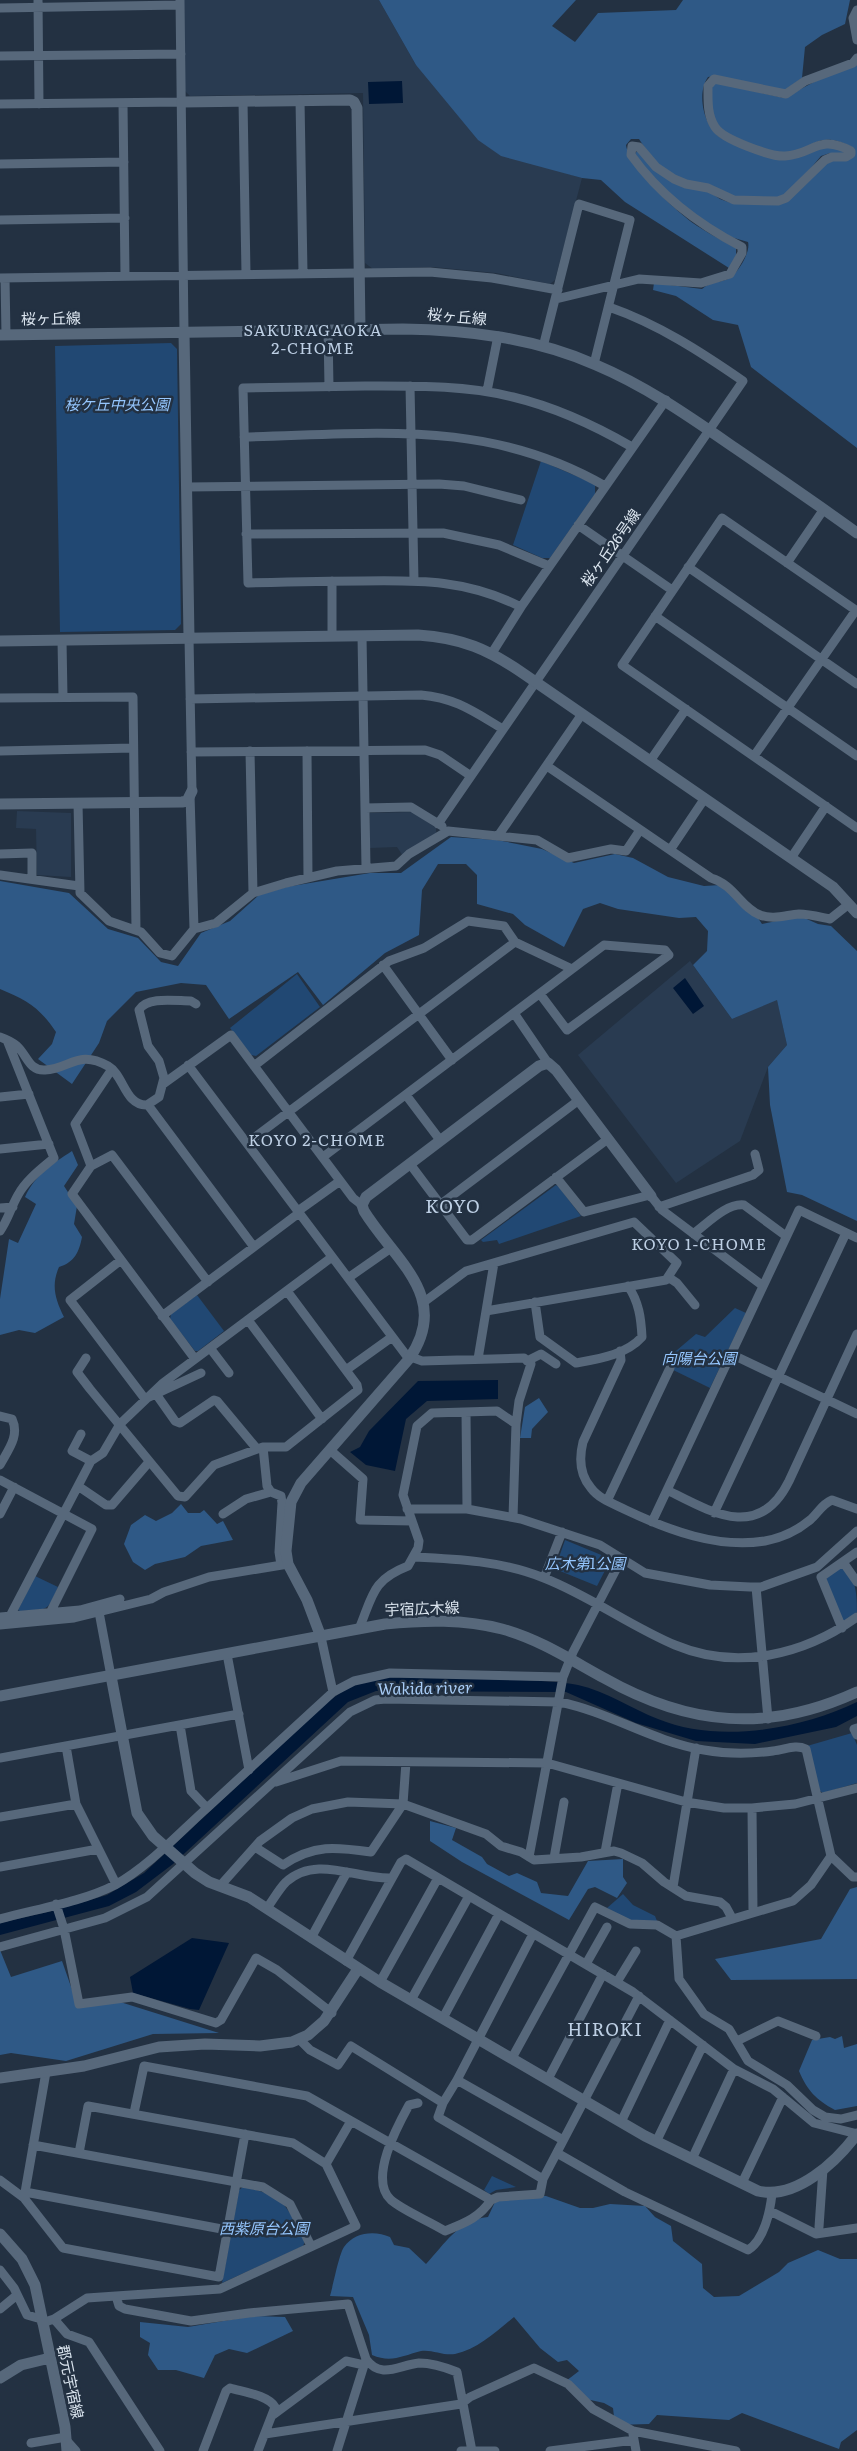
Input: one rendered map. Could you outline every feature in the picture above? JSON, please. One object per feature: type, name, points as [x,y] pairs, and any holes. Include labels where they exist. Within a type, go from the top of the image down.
[{"type":"street","points":[[0,8],[38,4],[180,2],[194,929]]},
{"type":"street","points":[[38,4],[39,104]]},
{"type":"street","points":[[857,10],[853,18],[857,40]]},
{"type":"street","points":[[0,56],[181,54]]},
{"type":"street","points":[[3,335],[2,278],[455,273],[515,281],[557,294],[639,278],[701,283],[730,274],[742,253],[742,247],[703,224],[652,182],[631,155],[632,146],[640,147],[656,167],[686,184],[701,186],[734,200],[778,201],[786,198],[819,164],[832,157],[846,157],[851,154],[851,150],[841,146],[821,143],[791,156],[783,157],[760,151],[719,133],[708,112],[708,86],[714,79],[786,94],[805,81],[853,63],[857,58]]},
{"type":"street","points":[[300,100],[302,274]]},
{"type":"street","points":[[0,104],[350,100],[356,104],[360,330]]},
{"type":"street","points":[[242,101],[246,274]]},
{"type":"street","points":[[123,103],[125,276]]},
{"type":"street","points":[[0,164],[124,162]]},
{"type":"street","points":[[543,347],[579,204],[630,220],[594,364]]},
{"type":"street","points":[[0,220],[125,218]]},
{"type":"street","name":"桜ヶ丘26号線","points":[[438,824],[744,381],[682,341],[639,319],[609,307]]},
{"type":"street","points":[[328,330],[330,387]]},
{"type":"street","name":"桜ヶ丘線","points":[[3,335],[437,330],[498,336],[543,347],[594,364],[666,400],[857,532]]},
{"type":"street","points":[[487,391],[498,336]]},
{"type":"street","points":[[410,386],[414,580]]},
{"type":"street","points":[[521,607],[489,592],[470,587],[414,580],[248,583],[243,388],[410,386],[487,391],[520,398],[560,411],[632,447]]},
{"type":"street","points":[[492,653],[521,607],[666,400]]},
{"type":"street","points":[[244,437],[411,433],[460,436],[507,446],[560,463],[605,486]]},
{"type":"street","points":[[186,486],[412,483],[464,486],[522,500]]},
{"type":"street","points":[[788,563],[824,509]]},
{"type":"street","points":[[754,756],[856,611],[722,518],[622,665],[857,828]]},
{"type":"street","points":[[578,525],[672,590]]},
{"type":"street","points":[[246,534],[443,533],[477,539],[507,548],[550,566]]},
{"type":"street","points":[[688,567],[857,684]]},
{"type":"street","points":[[332,581],[332,636]]},
{"type":"street","points":[[655,616],[857,756]]},
{"type":"street","points":[[362,636],[366,867]]},
{"type":"street","points":[[0,640],[433,636],[474,644],[492,653],[536,682],[833,887],[853,908],[830,918],[801,914],[773,918],[761,915],[740,899],[725,882],[711,878],[547,766]]},
{"type":"street","points":[[62,640],[63,697]]},
{"type":"street","points":[[190,699],[363,694],[421,695],[450,700],[463,705],[503,730]]},
{"type":"street","points":[[0,698],[133,697],[136,930]]},
{"type":"street","points":[[650,761],[686,709]]},
{"type":"street","points":[[498,836],[582,714]]},
{"type":"street","points":[[0,751],[133,748]]},
{"type":"street","points":[[191,752],[413,749],[432,752],[471,776]]},
{"type":"street","points":[[307,750],[308,878]]},
{"type":"street","points":[[250,751],[253,893]]},
{"type":"street","points":[[0,804],[182,802],[187,801],[191,793]]},
{"type":"street","points":[[670,850],[705,798]]},
{"type":"street","points":[[78,803],[80,893],[109,922],[141,932],[160,953],[172,956],[194,929],[216,923],[253,893],[308,878],[366,867],[396,866],[409,854],[448,831]]},
{"type":"street","points":[[791,858],[826,806]]},
{"type":"street","points":[[365,808],[411,807],[448,831],[537,840],[568,858],[611,849],[626,851],[640,830]]},
{"type":"street","points":[[0,854],[32,853],[32,879]]},
{"type":"street","points":[[0,875],[79,886]]},
{"type":"street","points":[[254,1066],[389,960],[424,948],[468,921],[504,926],[515,942],[572,969]]},
{"type":"street","points":[[247,1143],[515,942]]},
{"type":"street","points":[[323,1157],[604,945],[665,950],[669,955],[567,1030],[540,994]]},
{"type":"street","points":[[382,965],[452,1060]]},
{"type":"street","points":[[148,1105],[159,1097],[164,1084],[163,1069],[148,1046],[139,1010],[142,1005],[149,1002],[191,1001],[196,1004]]},
{"type":"street","points":[[514,1013],[548,1064],[556,1070],[659,1207],[763,1286]]},
{"type":"street","points":[[164,1084],[188,1065],[232,1036],[353,1198],[362,1206],[370,1220],[416,1281],[424,1302],[425,1322],[421,1341],[410,1358],[330,1450],[293,1496],[284,1565]]},
{"type":"street","points":[[3,1038],[17,1046],[31,1065],[38,1069],[45,1070],[81,1059],[99,1061],[112,1069],[134,1101],[148,1105],[254,1247]]},
{"type":"street","points":[[0,1231],[13,1207],[16,1197],[28,1180],[54,1158],[29,1094],[3,1038]]},
{"type":"street","points":[[362,1206],[372,1192],[440,1140],[539,1066],[548,1064]]},
{"type":"street","points":[[188,1065],[392,1337],[410,1358],[422,1361],[524,1358],[531,1364],[519,1401],[516,1424],[513,1517]]},
{"type":"street","points":[[91,1166],[75,1124],[112,1069]]},
{"type":"street","points":[[0,1097],[29,1094]]},
{"type":"street","points":[[406,1095],[440,1140]]},
{"type":"street","points":[[441,1204],[579,1100]]},
{"type":"street","points":[[410,1164],[467,1240],[472,1240],[608,1139]]},
{"type":"street","points":[[0,1149],[49,1144]]},
{"type":"street","points":[[659,1207],[753,1175],[759,1170],[755,1154]]},
{"type":"street","points":[[195,1359],[72,1194],[91,1166],[112,1155],[208,1282]]},
{"type":"street","points":[[556,1178],[584,1212],[650,1196]]},
{"type":"street","points":[[162,1316],[340,1180]]},
{"type":"street","points":[[693,1234],[726,1210],[738,1204],[744,1205],[786,1236]]},
{"type":"street","points":[[0,1208],[13,1207]]},
{"type":"street","points":[[652,1522],[799,1210],[857,1238]]},
{"type":"street","points":[[424,1302],[466,1271],[634,1222],[677,1263],[666,1280],[486,1311]]},
{"type":"street","points":[[714,1513],[846,1232]]},
{"type":"street","points":[[348,1278],[391,1248]]},
{"type":"street","points":[[10,1616],[92,1461],[103,1453],[120,1424],[145,1399],[195,1359],[332,1257]]},
{"type":"street","points":[[121,1260],[70,1300],[145,1399]]},
{"type":"street","points":[[478,1360],[494,1263]]},
{"type":"street","points":[[668,1277],[677,1283],[695,1305]]},
{"type":"street","points":[[535,1302],[540,1337],[572,1362],[604,1358],[635,1345],[642,1337],[641,1314],[628,1286]]},
{"type":"street","points":[[86,1358],[77,1372],[178,1496],[185,1497],[214,1465],[260,1448],[286,1447],[358,1390],[346,1370],[287,1291]]},
{"type":"street","points":[[248,1320],[322,1419]]},
{"type":"street","points":[[667,1490],[714,1513],[737,1518],[759,1514],[778,1500],[789,1482],[857,1334]]},
{"type":"street","points":[[346,1370],[392,1337]]},
{"type":"street","points":[[210,1348],[229,1373]]},
{"type":"street","points":[[620,1351],[621,1360],[580,1452],[580,1462],[585,1480],[596,1494],[667,1529],[743,1544],[767,1541],[793,1531],[810,1520],[825,1503],[832,1500],[857,1509]]},
{"type":"street","points":[[527,1361],[541,1354],[556,1364]]},
{"type":"street","points":[[731,1354],[857,1414]]},
{"type":"street","points":[[608,1501],[670,1368]]},
{"type":"street","points":[[145,1399],[201,1373]]},
{"type":"street","points":[[156,1394],[175,1421],[180,1423],[214,1400],[217,1401],[260,1448],[271,1492]]},
{"type":"street","points":[[360,1629],[376,1586],[390,1573],[408,1566],[414,1557],[419,1541],[403,1495],[416,1426],[432,1413],[497,1411],[516,1424]]},
{"type":"street","points":[[466,1412],[467,1509]]},
{"type":"street","points":[[0,1416],[12,1419],[15,1426],[15,1437],[0,1465]]},
{"type":"street","points":[[81,1434],[72,1451],[92,1461]]},
{"type":"street","points":[[330,1450],[363,1479],[360,1520],[412,1521]]},
{"type":"street","points":[[78,1486],[106,1505],[112,1505],[149,1462]]},
{"type":"street","points":[[0,1480],[92,1529],[50,1613]]},
{"type":"street","points":[[0,1514],[14,1487]]},
{"type":"street","points":[[223,1514],[246,1499],[271,1492],[281,1496],[279,1552],[284,1565],[307,1600],[320,1636],[333,1692]]},
{"type":"street","points":[[407,1509],[467,1509],[513,1517],[600,1545],[650,1575],[710,1585],[756,1587],[817,1567],[857,1531]]},
{"type":"street","points":[[544,1578],[562,1532]]},
{"type":"street","points":[[842,1628],[821,1577],[857,1552]]},
{"type":"street","points":[[414,1557],[474,1560],[508,1567],[544,1578],[598,1603],[660,1638],[696,1652],[730,1658],[762,1656],[803,1648],[842,1628],[857,1617]]},
{"type":"street","points":[[529,1857],[563,1679],[570,1658],[622,1558]]},
{"type":"street","points":[[843,1562],[857,1582]]},
{"type":"street","points":[[0,1625],[74,1618],[151,1598],[210,1577],[284,1565]]},
{"type":"street","points":[[756,1587],[768,1719]]},
{"type":"street","points":[[0,1617],[80,1610],[120,1599]]},
{"type":"street","points":[[99,1612],[137,1812],[153,1836],[202,1878],[240,1892],[358,1969],[656,2142],[758,2191],[772,2194],[786,2190],[822,2169],[843,2153],[857,2134],[814,2123],[783,2097],[761,2082],[734,2069],[639,1996],[406,1859],[401,1862],[346,1961]]},
{"type":"street","name":"宇宿広木線","points":[[0,1696],[320,1636],[415,1621],[467,1622],[519,1635],[570,1658],[631,1693],[671,1709],[717,1718],[768,1719],[822,1707],[857,1692]]},
{"type":"street","points":[[228,1654],[249,1770]]},
{"type":"street","points":[[0,1919],[93,1894],[116,1884],[140,1868],[165,1848],[333,1692],[354,1681],[390,1673],[563,1679]]},
{"type":"street","points":[[0,1946],[63,1927],[105,1918],[135,1904],[160,1886],[350,1712],[376,1700],[560,1700],[586,1708],[659,1739],[696,1748],[740,1752],[774,1751],[799,1746],[806,1749],[831,1856],[849,1874],[857,1877]]},
{"type":"street","points":[[0,1758],[239,1714]]},
{"type":"street","points":[[180,1725],[191,1792],[207,1808]]},
{"type":"street","points":[[857,1728],[854,1729],[857,1736]]},
{"type":"street","points":[[66,1746],[76,1804],[116,1884]]},
{"type":"street","points":[[673,1887],[696,1748]]},
{"type":"street","points":[[273,1783],[341,1761],[547,1763],[687,1802],[724,1808],[752,1808],[817,1799],[857,1788]]},
{"type":"street","points":[[255,1847],[283,1865],[298,1855],[324,1848],[339,1847],[371,1852],[403,1804],[406,1762]]},
{"type":"street","points":[[605,1852],[618,1783]]},
{"type":"street","points":[[220,1886],[255,1847],[276,1828],[312,1809],[348,1802],[403,1804],[486,1834],[501,1846],[534,1860],[614,1851],[630,1857],[650,1869],[691,1898],[720,1902],[726,1907],[732,1918]]},
{"type":"street","points":[[554,1858],[564,1802]]},
{"type":"street","points":[[0,1817],[76,1804]]},
{"type":"street","points":[[752,1808],[753,1912]]},
{"type":"street","points":[[0,1867],[98,1849]]},
{"type":"street","points":[[512,2058],[595,1907],[630,1924],[656,1925],[676,1936],[793,1901],[811,1885],[831,1856]]},
{"type":"street","points":[[267,1908],[286,1883],[295,1876],[322,1868],[374,1879],[392,1878]]},
{"type":"street","points":[[312,1938],[347,1872]]},
{"type":"street","points":[[380,1982],[438,1878]]},
{"type":"street","points":[[411,2000],[469,1896]]},
{"type":"street","points":[[56,1905],[63,1927],[79,2004],[132,1997],[216,2023],[222,2020],[256,1958],[277,1970],[332,2012]]},
{"type":"street","points":[[443,2018],[499,1914]]},
{"type":"street","points":[[586,1964],[607,1928]]},
{"type":"street","points":[[533,1934],[457,2080],[443,2103],[438,2117],[543,2178]]},
{"type":"street","points":[[676,1936],[679,1979],[704,2014],[729,2029],[748,2061],[787,2085],[813,2110],[825,2116],[841,2119],[857,2115]]},
{"type":"street","points":[[617,1982],[636,1951]]},
{"type":"street","points":[[0,2078],[84,2066],[159,2047],[206,2044],[280,2045],[299,2039],[317,2029],[332,2012],[358,1969]]},
{"type":"street","points":[[548,2079],[603,1974]]},
{"type":"street","points":[[418,2103],[409,2105],[390,2144],[383,2174],[384,2187],[390,2199],[445,2231],[474,2219],[483,2212],[491,2200],[498,2197],[540,2194],[543,2178],[639,1996]]},
{"type":"street","points":[[621,2122],[670,2020]]},
{"type":"street","points":[[737,2041],[778,2021],[816,2036]]},
{"type":"street","points":[[299,2039],[310,2050],[338,2065],[351,2046],[443,2103]]},
{"type":"street","points":[[656,2142],[703,2045]]},
{"type":"street","points":[[134,2113],[144,2066],[307,2096],[491,2200]]},
{"type":"street","points":[[692,2159],[734,2069]]},
{"type":"street","points":[[24,2195],[46,2072]]},
{"type":"street","points":[[457,2080],[563,2140]]},
{"type":"street","points":[[742,2183],[783,2097]]},
{"type":"street","points":[[0,2270],[17,2295],[27,2315],[41,2321],[54,2319],[86,2298],[220,2288],[356,2226],[326,2164],[293,2143],[88,2106],[79,2153]]},
{"type":"street","points":[[326,2164],[351,2121]]},
{"type":"street","points":[[0,2180],[24,2195],[63,2248],[218,2276],[245,2134]]},
{"type":"street","points":[[33,2145],[263,2187],[282,2197],[296,2214],[311,2246]]},
{"type":"street","points":[[557,2153],[625,2192],[748,2250],[755,2246],[770,2210],[772,2194]]},
{"type":"street","points":[[819,2227],[822,2169]]},
{"type":"street","points":[[24,2195],[227,2230]]},
{"type":"street","points":[[770,2210],[816,2234],[857,2228]]},
{"type":"street","name":"郡元宇宿線","points":[[0,2234],[22,2259],[30,2273],[40,2304],[41,2321]]},
{"type":"street","name":"郡元宇宿線","points":[[0,2244],[21,2272],[41,2321],[66,2443]]},
{"type":"street","points":[[0,2310],[17,2295]]},
{"type":"street","points":[[116,2296],[119,2306],[125,2309],[191,2321],[248,2312],[348,2304],[365,2362],[337,2451]]},
{"type":"street","points":[[54,2319],[67,2334],[89,2342],[160,2451]]},
{"type":"street","points":[[0,2378],[21,2365],[50,2358]]},
{"type":"street","points":[[273,2415],[346,2361],[365,2362],[384,2370],[422,2363],[457,2372],[472,2450]]},
{"type":"street","points":[[265,2434],[462,2404],[470,2397],[534,2368],[568,2384],[593,2409],[633,2436],[636,2451]]},
{"type":"street","points":[[203,2451],[226,2391],[230,2388],[272,2403],[275,2407],[258,2451]]},
{"type":"street","points":[[550,2451],[633,2436],[736,2451]]},
{"type":"street","points":[[31,2443],[66,2443],[76,2451]]},
{"type":"street","points":[[461,2451],[495,2451]]},
{"type":"shaded area","points":[[184,0],[379,0],[416,65],[552,169],[582,178],[555,280],[550,284],[496,273],[433,267],[373,269],[365,263],[363,93],[190,96],[185,91]]},
{"type":"shaded area","points":[[379,0],[576,0],[552,26],[575,42],[598,13],[676,10],[683,0],[850,0],[845,24],[822,35],[805,47],[802,78],[784,91],[714,76],[708,77],[704,84],[702,101],[710,126],[721,138],[777,159],[823,146],[843,149],[844,152],[841,155],[830,153],[821,156],[800,181],[782,197],[731,197],[686,181],[662,169],[639,139],[631,139],[626,145],[629,154],[656,190],[690,221],[736,248],[736,256],[729,268],[625,202],[601,180],[582,178],[501,156],[478,140],[416,65]]},
{"type":"shaded area","points":[[857,59],[857,448],[751,367],[738,325],[713,320],[676,296],[653,290],[654,283],[702,289],[712,283],[732,277],[742,263],[747,251],[748,242],[722,233],[686,208],[652,176],[635,154],[639,151],[654,170],[705,189],[720,199],[731,203],[782,204],[820,167],[855,149],[841,142],[830,140],[814,143],[800,151],[782,154],[741,140],[717,126],[712,108],[711,95],[713,85],[717,83],[784,98]]},
{"type":"shaded area","points":[[17,811],[71,813],[71,877],[37,875],[36,829],[16,828]]},
{"type":"shaded area","points":[[413,812],[436,828],[436,834],[403,856],[397,847],[370,848],[370,813]]},
{"type":"shaded area","points":[[451,837],[497,840],[542,849],[574,863],[615,854],[633,858],[668,877],[704,886],[721,885],[756,915],[762,924],[800,916],[818,924],[831,926],[857,951],[857,1221],[802,1195],[787,1192],[770,1105],[768,1067],[787,1045],[777,1000],[732,1019],[693,965],[707,951],[708,931],[696,917],[679,918],[618,909],[600,903],[583,909],[564,947],[525,925],[513,914],[477,904],[477,875],[466,864],[438,864],[422,890],[419,935],[385,953],[323,1005],[298,972],[229,1019],[206,985],[181,983],[136,992],[107,1021],[99,1043],[72,1084],[38,1059],[52,1044],[56,1032],[50,1024],[32,1006],[0,989],[0,881],[69,893],[108,929],[138,938],[161,962],[178,966],[201,933],[230,921],[259,895],[286,887],[370,873],[401,873]]},
{"type":"shaded area","points":[[690,961],[732,1019],[777,999],[787,1045],[768,1067],[740,1141],[676,1183],[578,1055]]},
{"type":"shaded area","points":[[72,1151],[78,1165],[64,1186],[77,1206],[74,1224],[82,1237],[75,1256],[69,1262],[59,1267],[55,1280],[55,1292],[64,1317],[35,1333],[19,1330],[0,1335],[0,1299],[9,1239],[18,1243],[36,1204],[25,1197],[39,1176],[51,1165]]},
{"type":"shaded area","points":[[539,1398],[548,1412],[532,1429],[531,1438],[520,1438],[525,1407]]},
{"type":"shaded area","points":[[181,1504],[188,1513],[200,1513],[204,1510],[217,1524],[223,1521],[233,1540],[201,1546],[185,1557],[155,1564],[145,1570],[133,1562],[124,1544],[131,1525],[145,1515],[156,1521],[172,1513]]},
{"type":"shaded area","points":[[430,1821],[456,1828],[452,1840],[482,1857],[487,1864],[509,1876],[517,1873],[537,1882],[541,1893],[568,1896],[588,1861],[623,1859],[623,1877],[627,1883],[617,1898],[595,1887],[588,1889],[569,1920],[462,1862],[430,1841]]},
{"type":"shaded area","points":[[857,1887],[857,1979],[731,1980],[715,1959],[821,1939],[850,1889]]},
{"type":"shaded area","points":[[0,1950],[11,1977],[62,1961],[76,2001],[117,2001],[219,2033],[153,2034],[66,2061],[11,2053],[0,2055]]},
{"type":"shaded area","points":[[842,2036],[844,2048],[857,2044],[857,2106],[835,2110],[813,2094],[805,2084],[799,2071],[812,2040],[830,2037],[835,2039]]},
{"type":"shaded area","points":[[546,2196],[580,2208],[593,2208],[610,2204],[645,2206],[655,2217],[671,2226],[673,2241],[702,2264],[703,2288],[714,2297],[739,2296],[779,2272],[788,2263],[818,2250],[840,2259],[857,2259],[857,2430],[841,2442],[839,2449],[742,2413],[729,2420],[657,2415],[649,2424],[615,2425],[613,2408],[604,2403],[577,2397],[566,2381],[579,2371],[567,2360],[558,2362],[540,2348],[514,2317],[486,2339],[463,2352],[451,2354],[421,2351],[391,2359],[372,2355],[369,2335],[353,2297],[330,2296],[342,2251],[348,2242],[359,2235],[371,2233],[390,2237],[394,2245],[409,2248],[426,2264],[460,2228],[478,2219],[488,2217],[495,2202],[502,2197]]},
{"type":"shaded area","points":[[253,2316],[285,2317],[293,2331],[247,2353],[229,2349],[215,2355],[204,2378],[176,2370],[158,2370],[148,2355],[150,2343],[140,2337],[140,2322],[188,2327]]},
{"type":"green space","name":"桜ケ丘中央公園","points":[[171,343],[177,349],[181,624],[175,630],[60,632],[55,346]]},
{"type":"green space","points":[[541,461],[595,484],[595,494],[550,558],[542,558],[513,545]]},
{"type":"green space","points":[[297,974],[320,1007],[256,1056],[251,1055],[230,1028]]},
{"type":"green space","points":[[556,1185],[581,1216],[499,1244],[497,1240],[483,1242],[481,1240]]},
{"type":"green space","points":[[197,1295],[224,1331],[198,1351],[195,1351],[170,1319],[171,1314]]},
{"type":"green space","name":"向陽台公園","points":[[735,1308],[746,1313],[710,1388],[665,1366],[670,1356],[696,1334],[705,1337]]},
{"type":"green space","name":"広木第1公園","points":[[565,1540],[611,1559],[597,1586],[555,1569]]},
{"type":"green space","points":[[840,1568],[850,1575],[856,1593],[857,1612],[846,1620],[842,1620],[826,1581],[827,1577]]},
{"type":"green space","points":[[35,1576],[58,1587],[49,1605],[45,1608],[20,1611],[18,1610]]},
{"type":"green space","points":[[852,1733],[857,1745],[857,1783],[823,1793],[820,1791],[807,1746]]},
{"type":"green space","points":[[623,1894],[633,1905],[655,1916],[657,1921],[631,1921],[607,1908]]},
{"type":"green space","points":[[492,2176],[516,2187],[496,2190],[489,2194],[484,2190]]},
{"type":"green space","name":"西紫原台公園","points":[[243,2187],[268,2194],[283,2204],[305,2241],[303,2246],[222,2283],[239,2190]]},
{"type":"water","points":[[402,81],[403,103],[369,104],[368,82]]},
{"type":"water","points":[[685,978],[704,1006],[693,1014],[673,988]]},
{"type":"water","points":[[498,1380],[498,1399],[427,1401],[406,1419],[395,1471],[366,1465],[350,1452],[360,1447],[369,1431],[418,1381]]},
{"type":"water","name":"Wakida river","points":[[378,1677],[500,1679],[571,1684],[599,1691],[648,1715],[681,1727],[707,1731],[733,1732],[785,1726],[835,1712],[857,1702],[857,1716],[836,1727],[755,1744],[696,1741],[636,1723],[566,1692],[376,1691],[348,1702],[173,1864],[136,1892],[109,1906],[0,1935],[0,1923],[52,1911],[107,1895],[144,1873],[326,1703],[356,1682]]},
{"type":"water","points":[[192,1938],[229,1943],[199,2010],[133,1993],[130,1977]]},
{"type":"district","name":"SAKURAGAOKA 2-CHOME","points":[[313,339]]},
{"type":"district","name":"KOYO 2-CHOME","points":[[317,1140]]},
{"type":"district","name":"KOYO","points":[[453,1207]]},
{"type":"district","name":"KOYO 1-CHOME","points":[[699,1244]]},
{"type":"district","name":"HIROKI","points":[[605,2030]]}]
